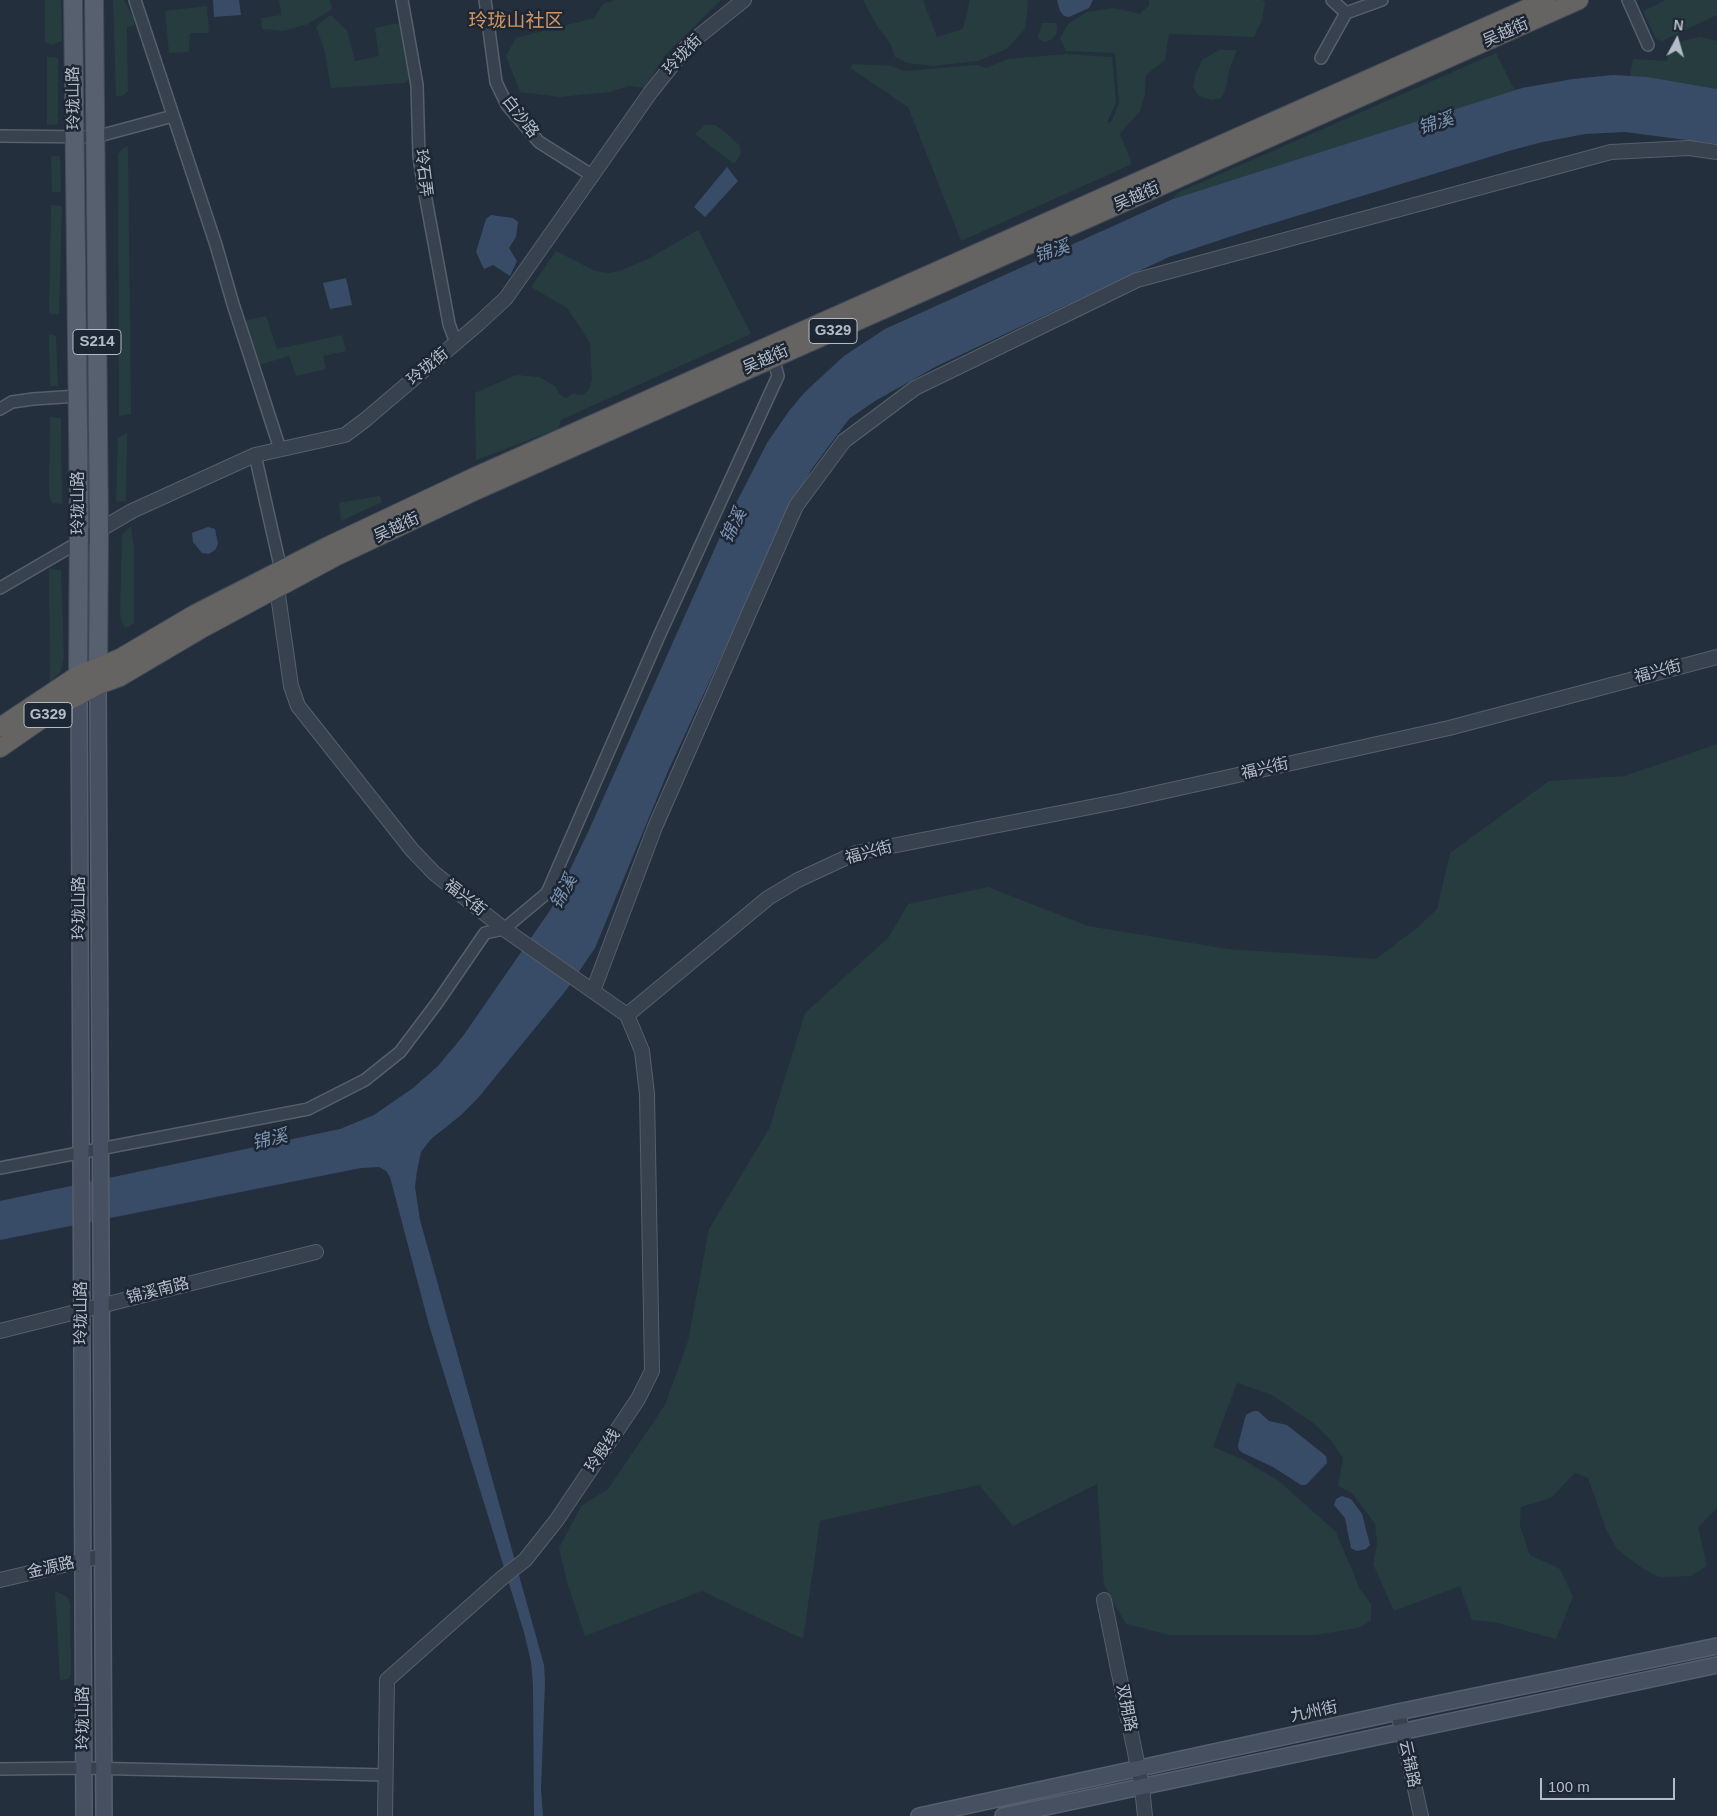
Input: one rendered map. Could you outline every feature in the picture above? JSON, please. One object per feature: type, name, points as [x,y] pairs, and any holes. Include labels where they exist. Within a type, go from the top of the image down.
[{"type":"highway","name":"吴越街","points":[[0,748],[79,696],[98,676],[120,658],[193,615],[281,570],[472,478],[1546,0]]},
{"type":"highway","name":"吴越街","points":[[0,726],[78,675],[120,677],[203,628],[338,556],[477,490],[1579,0]]},
{"type":"main road","name":"玲珑山路","points":[[73,0],[79,542],[78,675],[84,1816]]},
{"type":"main road","name":"玲珑山路","points":[[94,0],[99,529],[98,676],[104,1816]]},
{"type":"main road","name":"九州街","points":[[919,1816],[1398,1712],[1717,1646]]},
{"type":"main road","points":[[1003,1816],[1717,1666]]},
{"type":"street","points":[[135,0],[216,245],[280,449]]},
{"type":"street","name":"玲石弄","points":[[402,0],[416,85],[419,156],[423,183],[449,324],[456,343]]},
{"type":"street","name":"白沙路","points":[[485,0],[496,82],[507,106],[539,142],[592,176]]},
{"type":"street","name":"玲珑街","points":[[0,588],[132,511],[255,454],[345,435],[365,420],[506,298],[650,93],[689,44],[744,0]]},
{"type":"street","points":[[1332,0],[1346,13]]},
{"type":"street","points":[[1321,58],[1346,13],[1382,0]]},
{"type":"street","points":[[1628,0],[1648,45]]},
{"type":"street","points":[[0,136],[95,137],[173,116]]},
{"type":"street","points":[[593,991],[656,827],[796,506],[844,440],[915,388],[1137,280],[1611,152],[1689,148],[1717,152]]},
{"type":"street","points":[[0,1168],[308,1109],[365,1080],[400,1052],[437,1003],[485,933],[504,929],[547,893],[663,627],[778,376],[773,357]]},
{"type":"street","points":[[0,409],[12,402],[78,396]]},
{"type":"street","points":[[255,454],[281,570]]},
{"type":"street","name":"福兴街","points":[[277,588],[291,686],[298,706],[412,850],[434,873],[504,929],[627,1015],[768,898],[798,880],[856,853],[1121,801],[1439,730],[1717,657]]},
{"type":"street","name":"玲殷线","points":[[385,1816],[387,1680],[502,1578],[525,1560],[567,1504],[638,1399],[652,1371],[647,1094],[642,1051],[627,1015]]},
{"type":"street","name":"锦溪南路","points":[[0,1331],[316,1252]]},
{"type":"street","name":"金源路","points":[[0,1580],[102,1556]]},
{"type":"street","name":"双拥路","points":[[1104,1600],[1142,1787],[1145,1816]]},
{"type":"street","name":"云锦路","points":[[1398,1712],[1421,1816]]},
{"type":"street","points":[[0,1769],[103,1768],[386,1775]]},
{"type":"green space","points":[[45,0],[61,0],[62,41],[52,45],[45,42]]},
{"type":"green space","points":[[113,0],[124,0],[134,19],[134,26],[127,27],[128,91],[122,96],[116,96]]},
{"type":"green space","points":[[279,0],[330,0],[332,9],[308,24],[283,31],[262,29],[261,18],[281,15]]},
{"type":"green space","points":[[616,0],[721,0],[665,55],[645,88],[629,86],[610,92],[560,97],[520,92],[506,56],[516,38],[594,18],[603,4]]},
{"type":"green space","points":[[863,0],[923,0],[937,37],[963,29],[970,0],[1027,0],[1028,5],[1025,29],[1007,49],[977,61],[933,66],[907,63],[895,57],[890,43],[877,26]]},
{"type":"green space","points":[[1149,0],[1262,0],[1265,2],[1262,20],[1254,37],[1169,34],[1165,60],[1146,75],[1145,95],[1140,111],[1120,134],[1132,164],[961,241],[908,107],[850,68],[853,64],[892,66],[904,71],[977,65],[986,68],[1008,59],[1066,54],[1112,57],[1116,102],[1107,123],[1112,121],[1119,103],[1115,53],[1066,51],[1060,38],[1068,24],[1087,12],[1114,8],[1140,14],[1149,5]]},
{"type":"green space","points":[[1666,0],[1717,0],[1717,15],[1662,41],[1656,39],[1643,11]]},
{"type":"green space","points":[[207,6],[209,33],[190,33],[189,52],[169,53],[165,11]]},
{"type":"green space","points":[[331,15],[347,30],[355,61],[379,56],[375,28],[399,23],[409,79],[405,83],[331,88],[325,52],[316,26]]},
{"type":"green space","points":[[1042,23],[1056,23],[1056,34],[1051,40],[1044,42],[1038,38]]},
{"type":"green space","points":[[1700,37],[1717,41],[1717,89],[1630,76],[1633,59],[1667,61],[1670,50],[1677,42]]},
{"type":"green space","points":[[1219,50],[1237,50],[1222,98],[1212,100],[1199,96],[1193,87],[1196,73],[1202,60]]},
{"type":"green space","points":[[1496,53],[1515,91],[1173,199],[1177,193]]},
{"type":"green space","points":[[47,57],[58,58],[58,124],[47,125]]},
{"type":"green space","points":[[705,125],[715,125],[740,146],[741,154],[734,164],[695,134]]},
{"type":"green space","points":[[128,146],[131,414],[119,416],[118,154]]},
{"type":"green space","points":[[51,156],[60,156],[61,192],[52,192]]},
{"type":"green space","points":[[51,205],[62,206],[59,314],[49,314]]},
{"type":"green space","points":[[698,230],[751,334],[561,420],[558,429],[476,460],[475,393],[516,375],[539,377],[555,386],[559,394],[566,398],[572,394],[583,395],[589,389],[592,380],[590,344],[585,335],[567,308],[531,287],[556,251],[595,271],[609,273],[622,270],[650,258]]},
{"type":"green space","points":[[266,316],[277,349],[342,335],[346,351],[323,356],[326,369],[296,376],[289,356],[259,365],[244,321]]},
{"type":"green space","points":[[49,334],[56,336],[58,386],[50,386]]},
{"type":"green space","points":[[50,417],[61,418],[62,504],[53,503],[49,497]]},
{"type":"green space","points":[[127,433],[126,501],[116,502],[118,438]]},
{"type":"green space","points":[[380,496],[382,502],[341,521],[339,503]]},
{"type":"green space","points":[[131,526],[134,550],[134,623],[126,628],[122,623],[120,613],[122,534]]},
{"type":"green space","points":[[49,569],[61,570],[64,657],[61,671],[50,682]]},
{"type":"green space","points":[[1717,744],[1717,1508],[1698,1527],[1707,1566],[1691,1576],[1659,1577],[1642,1568],[1617,1549],[1606,1529],[1588,1478],[1575,1473],[1551,1498],[1521,1507],[1520,1526],[1530,1555],[1560,1569],[1573,1597],[1556,1639],[1494,1622],[1472,1620],[1460,1586],[1394,1611],[1373,1564],[1377,1545],[1375,1524],[1353,1494],[1338,1486],[1343,1458],[1332,1442],[1316,1425],[1272,1395],[1237,1383],[1213,1447],[1242,1459],[1279,1481],[1336,1532],[1360,1589],[1371,1604],[1371,1621],[1357,1628],[1316,1635],[1169,1635],[1126,1624],[1104,1585],[1097,1484],[1013,1526],[979,1485],[820,1521],[803,1639],[702,1591],[585,1636],[567,1582],[559,1548],[581,1506],[608,1489],[665,1405],[688,1341],[709,1229],[769,1129],[805,1013],[888,938],[908,904],[988,887],[1088,926],[1228,949],[1376,959],[1418,927],[1437,909],[1450,853],[1549,781],[1625,776]]},
{"type":"green space","points":[[55,1591],[67,1597],[70,1603],[71,1674],[68,1679],[60,1680]]},
{"type":"water","points":[[213,0],[239,0],[241,15],[214,17]]},
{"type":"water","points":[[1057,0],[1093,0],[1089,8],[1069,17],[1064,16],[1060,11]]},
{"type":"water","name":"锦溪","points":[[1613,75],[1647,77],[1717,89],[1717,144],[1625,132],[1585,134],[1543,142],[1241,233],[1169,257],[937,366],[875,401],[849,419],[811,470],[772,546],[669,769],[595,948],[567,989],[478,1098],[460,1116],[431,1139],[421,1152],[417,1171],[415,1187],[420,1220],[544,1665],[541,1789],[543,1816],[534,1816],[533,1684],[531,1662],[524,1632],[429,1325],[390,1177],[386,1171],[379,1167],[361,1168],[0,1240],[0,1201],[340,1129],[374,1115],[413,1088],[438,1066],[463,1036],[551,909],[589,830],[728,519],[767,443],[805,392],[844,356],[885,329],[1173,199],[1522,88],[1573,79]]},
{"type":"water","points":[[727,167],[738,181],[705,217],[694,207]]},
{"type":"water","points":[[491,215],[513,218],[518,222],[516,237],[509,248],[517,261],[510,276],[493,265],[484,269],[476,252],[486,219]]},
{"type":"water","points":[[346,278],[352,305],[330,309],[323,283]]},
{"type":"water","points":[[208,527],[215,529],[218,544],[215,550],[209,554],[202,553],[193,542],[192,533]]},
{"type":"water","points":[[1258,1411],[1269,1421],[1287,1425],[1326,1456],[1327,1463],[1306,1485],[1301,1485],[1273,1467],[1239,1450],[1238,1445],[1245,1418],[1247,1414]]},
{"type":"water","points":[[1342,1496],[1351,1499],[1362,1514],[1370,1545],[1366,1549],[1357,1551],[1351,1548],[1345,1518],[1334,1505],[1336,1499]]},
{"type":"district","name":"玲珑山社区","points":[[516,22]]}]
